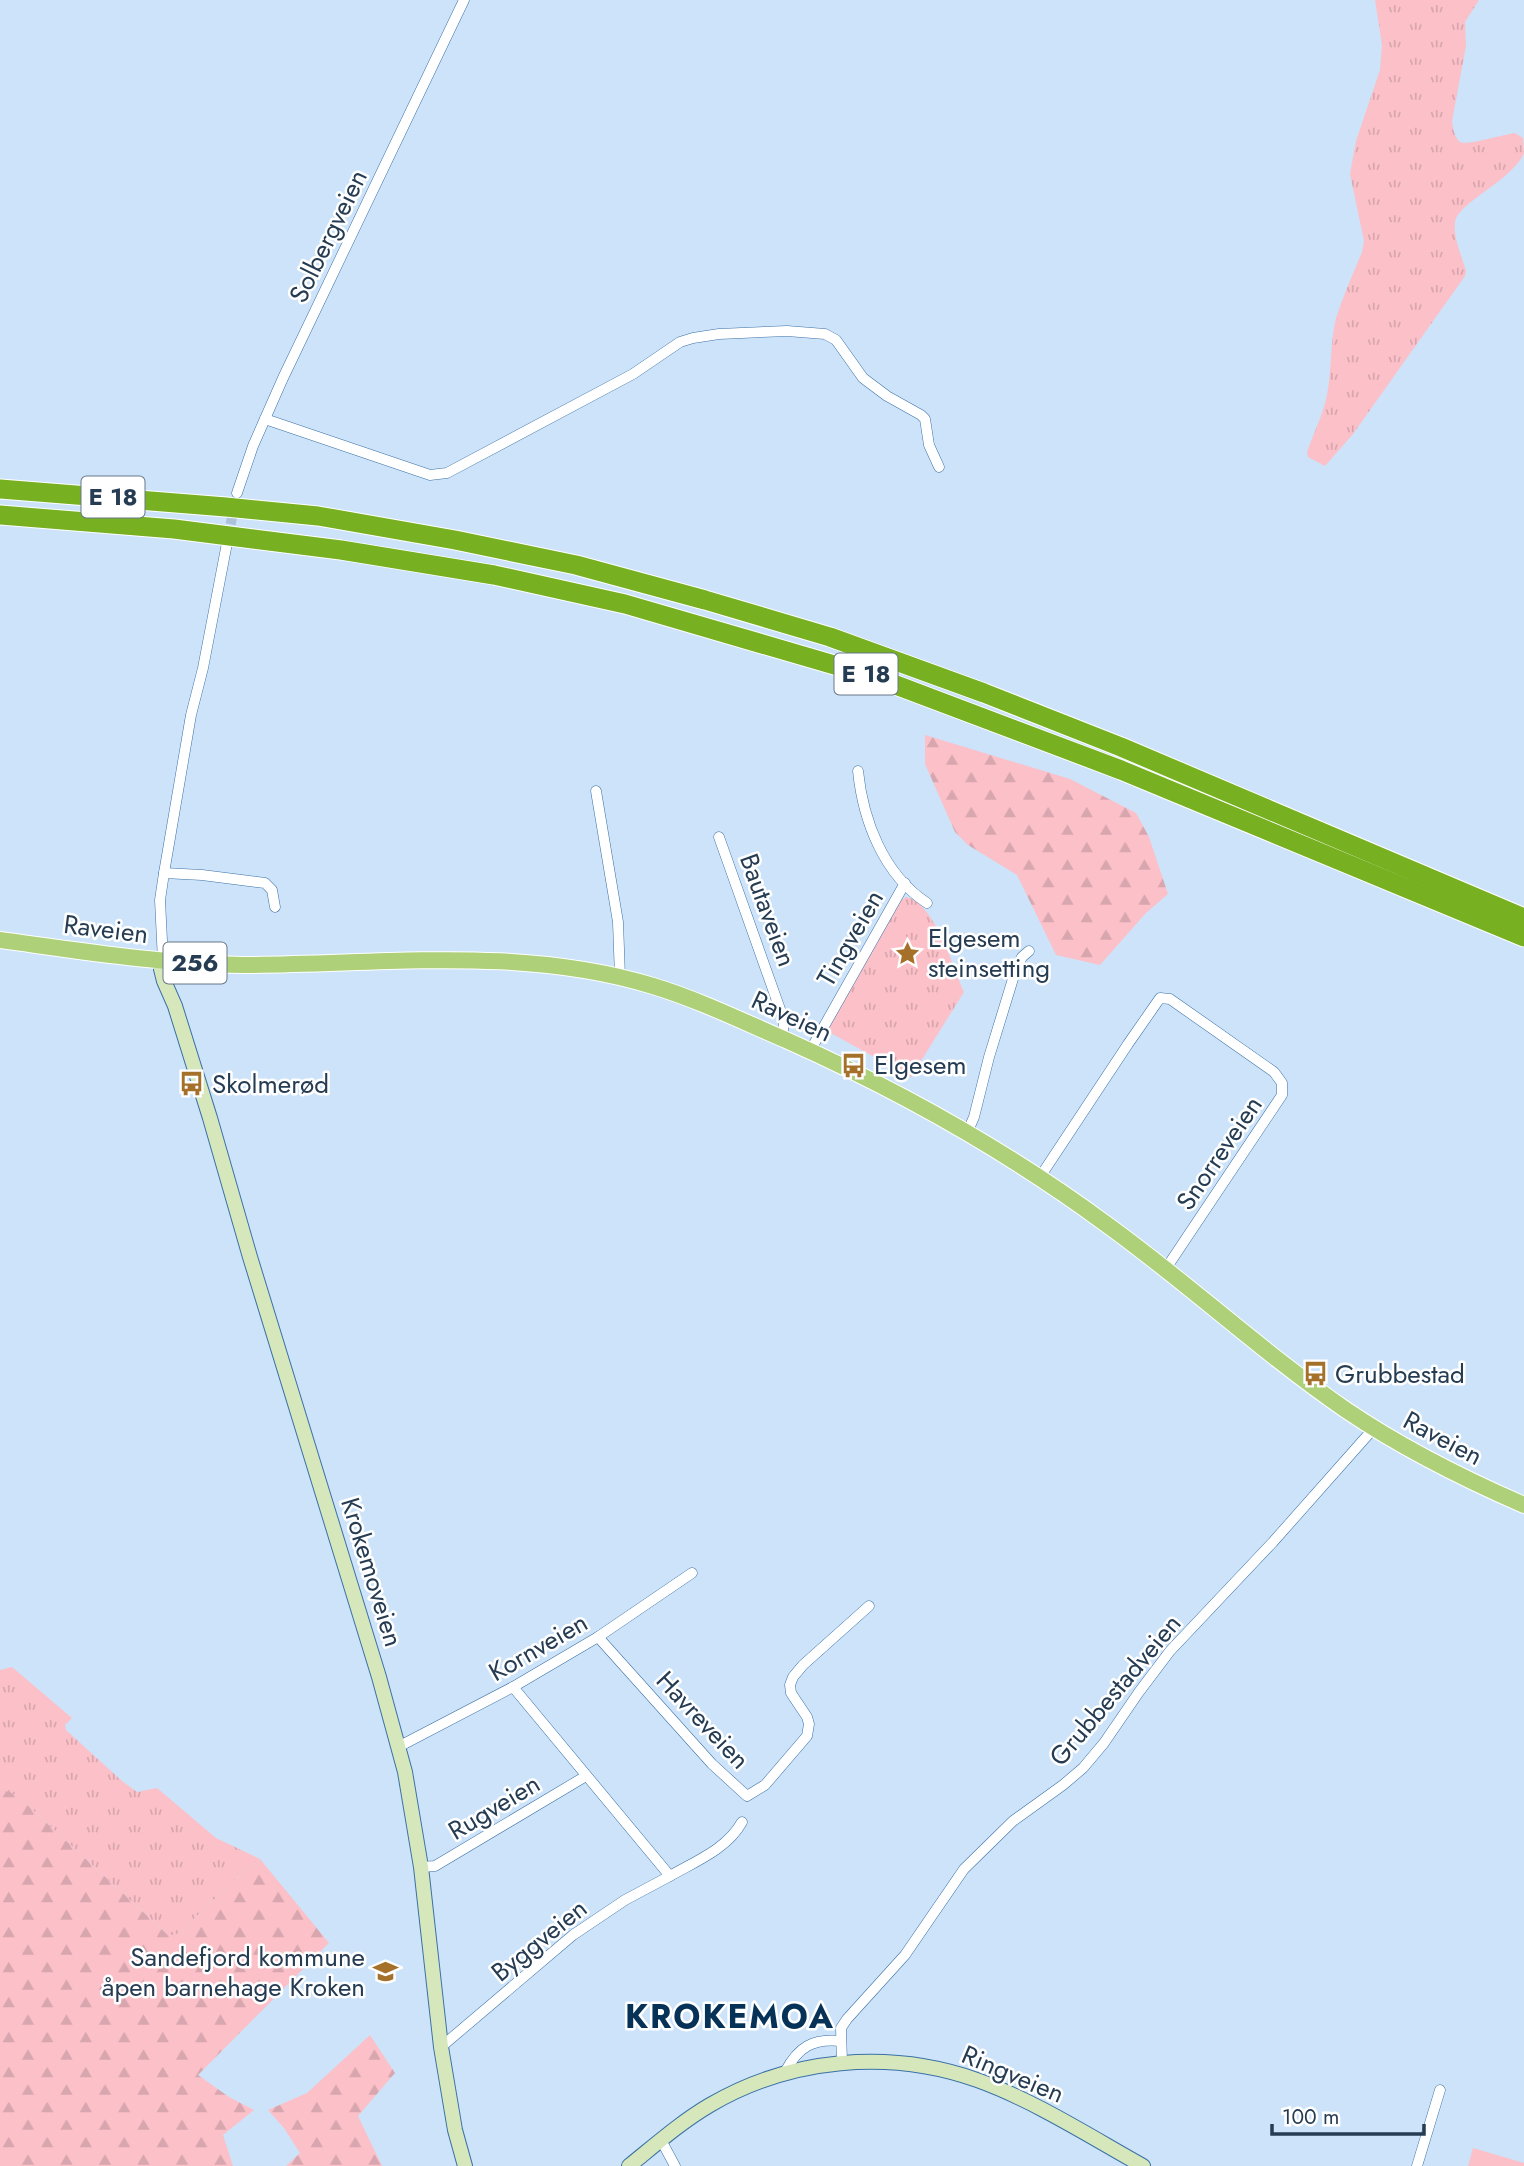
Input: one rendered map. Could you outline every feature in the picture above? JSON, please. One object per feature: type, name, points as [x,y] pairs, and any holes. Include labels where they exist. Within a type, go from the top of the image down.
[{"type":"highway","name":"E 18","points":[[0,489],[231,500],[455,540],[576,565],[705,600],[830,637],[984,693],[1121,747],[1524,918]]},
{"type":"highway","name":"E 18","points":[[0,515],[174,528],[341,550],[494,575],[625,604],[872,676],[1121,770],[1524,937]]},
{"type":"main road","name":"Raveien","points":[[0,940],[163,961],[246,965],[509,961],[560,966],[620,977],[677,994],[782,1038],[900,1096],[1040,1177],[1106,1224],[1302,1377],[1374,1428],[1452,1471],[1524,1505]]},
{"type":"main road","name":"Krokemoveien","points":[[163,961],[171,969],[175,1006],[398,1747],[410,1796],[421,1867],[441,2047],[455,2130],[465,2166]]},
{"type":"main road","name":"Ringveien","points":[[629,2166],[709,2105],[757,2082],[785,2072],[842,2063],[869,2062],[911,2064],[978,2080],[1028,2103],[1143,2166]]},
{"type":"street","name":"Solbergveien","points":[[231,500],[344,247],[464,0]]},
{"type":"street","points":[[265,419],[430,475],[447,473],[633,374],[680,342],[719,334],[798,331],[830,336],[836,340],[863,378],[925,419],[929,445],[939,467]]},
{"type":"street","points":[[163,961],[160,900],[163,873],[191,715],[203,668],[227,543]]},
{"type":"street","name":"Tingveien","points":[[858,771],[864,810],[874,838],[891,867],[927,903]]},
{"type":"street","points":[[596,791],[618,922],[620,977]]},
{"type":"street","name":"Bautaveien","points":[[719,837],[784,1021],[782,1038]]},
{"type":"street","points":[[163,873],[265,883],[272,890],[275,907]]},
{"type":"street","name":"Tingveien","points":[[810,1051],[905,883]]},
{"type":"street","points":[[967,1133],[974,1117],[1016,969],[1028,951]]},
{"type":"street","name":"Snorreveien","points":[[1040,1177],[1160,998],[1170,999],[1274,1072],[1282,1083],[1282,1095],[1165,1270]]},
{"type":"street","name":"Grubbestadveien","points":[[842,2063],[841,2028],[905,1955],[964,1870],[1020,1815],[1083,1768],[1170,1651],[1273,1542],[1374,1428]]},
{"type":"street","name":"Kornveien","points":[[398,1747],[513,1687],[598,1637],[692,1573]]},
{"type":"street","name":"Havreveien","points":[[598,1637],[712,1763],[747,1796],[765,1785],[807,1735],[807,1717],[790,1693],[793,1676],[869,1606]]},
{"type":"street","points":[[513,1687],[670,1876]]},
{"type":"street","name":"Rugveien","points":[[421,1867],[435,1866],[586,1776]]},
{"type":"street","name":"Byggveien","points":[[441,2047],[573,1935],[625,1900],[723,1845],[737,1832],[742,1822]]},
{"type":"street","points":[[785,2072],[797,2053],[813,2043],[826,2039],[841,2041]]},
{"type":"street","points":[[1417,2166],[1440,2090]]},
{"type":"street","points":[[661,2140],[675,2166]]},
{"type":"green space","points":[[1375,0],[1479,0],[1465,22],[1466,46],[1452,121],[1454,132],[1458,140],[1464,143],[1515,133],[1523,138],[1524,153],[1509,173],[1458,215],[1455,234],[1466,271],[1465,276],[1353,434],[1325,466],[1308,457],[1307,452],[1327,395],[1336,318],[1364,241],[1350,174],[1356,141],[1380,70],[1382,45]]},
{"type":"green space","points":[[925,735],[1070,779],[1136,813],[1149,837],[1168,894],[1146,913],[1100,965],[1056,955],[1017,875],[968,845],[955,832],[925,764]]},
{"type":"green space","name":"Elgesem steinsetting","points":[[906,897],[916,901],[934,923],[964,992],[911,1077],[825,1030],[899,902]]},
{"type":"green space","points":[[12,1667],[72,1718],[65,1725],[66,1730],[122,1781],[137,1792],[157,1788],[216,1838],[260,1859],[179,1933],[168,1935],[23,1801],[0,1790],[0,1670]]},
{"type":"green space","points":[[0,1790],[10,1792],[23,1801],[168,1935],[179,1933],[260,1859],[329,1943],[198,2075],[229,2097],[254,2110],[223,2135],[233,2166],[0,2166]]},
{"type":"green space","points":[[370,2035],[395,2073],[358,2116],[382,2166],[286,2166],[300,2153],[268,2110],[307,2093]]},
{"type":"green space","points":[[1473,2148],[1524,2163],[1524,2166],[1468,2166]]},
{"type":"tunnel","points":[[228,539],[234,506]]},
{"type":"place","name":"Elgesem steinsetting","points":[[908,953]]},
{"type":"place","name":"Elgesem","points":[[854,1065]]},
{"type":"place","name":"Skolmerød","points":[[192,1084]]},
{"type":"place","name":"Grubbestad","points":[[1315,1374]]},
{"type":"place","name":"Sandefjord kommune åpen barnehage Kroken","points":[[385,1972]]},
{"type":"district","name":"KROKEMOA","points":[[730,2016]]}]
